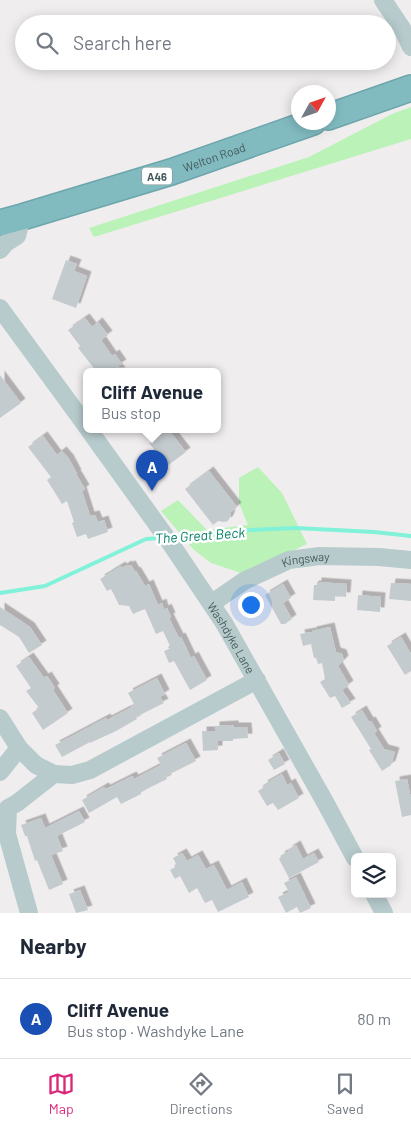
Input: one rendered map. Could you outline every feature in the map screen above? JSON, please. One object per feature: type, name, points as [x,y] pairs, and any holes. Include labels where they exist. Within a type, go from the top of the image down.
[{"type":"highway","points":[[336,114],[411,88]]},
{"type":"highway","name":"Welton Road","points":[[11,220],[171,172],[291,129]]},
{"type":"street","points":[[383,0],[393,15]]},
{"type":"street","points":[[396,20],[411,47]]},
{"type":"street","points":[[0,250],[6,243],[17,236],[11,220]]},
{"type":"street","name":"Washdyke Lane","points":[[0,308],[83,421]]},
{"type":"street","name":"Washdyke Lane","points":[[92,433],[212,603],[257,680],[352,853]]},
{"type":"street","name":"Kingsway","points":[[212,603],[244,581],[289,560],[320,556],[379,557],[411,560]]},
{"type":"street","points":[[0,718],[19,748],[36,765],[54,774],[72,775],[90,770],[257,680]]},
{"type":"street","points":[[0,772],[19,748]]},
{"type":"street","points":[[28,913],[7,834],[4,806],[17,803],[54,774]]},
{"type":"street","points":[[376,898],[384,913]]},
{"type":"green space","points":[[411,107],[411,139],[94,237],[89,228],[309,157],[392,114]]},
{"type":"green space","points":[[258,467],[282,493],[307,544],[244,574],[211,563],[194,550],[161,511],[178,500],[207,530],[248,525],[239,503],[239,478]]},
{"type":"building","points":[[66,260],[77,264],[74,271],[87,276],[76,308],[52,299]]},
{"type":"building","points":[[85,318],[92,327],[98,322],[108,335],[101,340],[112,356],[115,354],[122,364],[118,368],[94,368],[78,348],[80,346],[68,330]]},
{"type":"building","points":[[0,375],[21,403],[0,418]]},
{"type":"building","points":[[144,433],[171,433],[186,452],[167,466],[149,443],[151,442]]},
{"type":"building","points":[[43,436],[57,455],[62,451],[69,459],[85,489],[82,491],[90,516],[95,515],[98,522],[104,520],[108,532],[88,539],[86,534],[77,537],[67,501],[62,504],[47,480],[51,477],[28,447]]},
{"type":"building","points":[[209,471],[237,507],[231,512],[228,521],[218,521],[213,525],[185,489]]},
{"type":"building","points":[[131,565],[145,586],[149,584],[158,605],[162,603],[164,610],[167,608],[171,617],[169,618],[179,638],[181,637],[191,658],[194,656],[207,680],[190,690],[174,661],[169,663],[164,651],[171,648],[163,631],[156,634],[145,609],[133,614],[129,606],[119,605],[111,589],[107,591],[100,579],[121,566],[122,568]]},
{"type":"building","points":[[317,582],[347,584],[346,597],[335,596],[335,601],[313,600],[314,585],[317,585]]},
{"type":"building","points":[[391,583],[411,584],[411,601],[389,599]]},
{"type":"building","points":[[283,584],[291,598],[283,603],[292,619],[285,624],[281,624],[265,595]]},
{"type":"building","points":[[358,595],[381,597],[380,612],[357,610]]},
{"type":"building","points":[[0,607],[30,627],[42,645],[29,653],[19,637],[0,625]]},
{"type":"building","points":[[330,627],[336,652],[342,654],[344,660],[338,666],[349,685],[342,690],[351,703],[342,708],[335,696],[330,698],[320,682],[325,679],[322,663],[318,664],[316,658],[314,658],[311,644],[303,646],[300,634],[312,633],[312,631]]},
{"type":"building","points":[[401,637],[411,654],[411,671],[405,675],[387,646]]},
{"type":"building","points":[[29,657],[44,678],[47,676],[55,688],[53,690],[68,713],[43,730],[32,713],[39,708],[26,691],[31,688],[16,666]]},
{"type":"building","points":[[157,678],[165,694],[160,697],[164,703],[136,717],[137,719],[116,731],[62,757],[55,745],[106,718],[107,720],[132,707],[134,704],[128,693]]},
{"type":"building","points":[[362,710],[377,731],[374,733],[384,749],[395,752],[391,765],[382,771],[351,717]]},
{"type":"building","points":[[234,725],[234,727],[247,727],[248,738],[218,741],[218,750],[203,751],[202,731],[215,731],[215,726]]},
{"type":"building","points":[[186,743],[196,761],[166,776],[167,779],[121,804],[117,797],[89,813],[82,800],[104,787],[106,789],[132,776],[134,779],[161,765],[157,758]]},
{"type":"building","points":[[279,753],[285,764],[274,770],[268,760]]},
{"type":"building","points":[[282,774],[287,785],[291,783],[299,798],[278,810],[273,803],[267,806],[258,791],[264,787],[263,785]]},
{"type":"building","points":[[407,779],[411,794],[411,815],[402,817],[395,781]]},
{"type":"building","points":[[79,811],[85,822],[57,836],[63,851],[51,855],[63,884],[49,890],[21,825],[41,818],[45,828]]},
{"type":"building","points":[[296,845],[303,859],[314,853],[319,862],[289,878],[279,859],[280,856]]},
{"type":"building","points":[[182,853],[187,861],[198,855],[206,869],[214,865],[227,890],[242,882],[249,897],[218,912],[212,900],[205,903],[197,888],[189,893],[180,876],[175,879],[170,870],[177,866],[173,858]]},
{"type":"building","points":[[296,877],[311,908],[300,913],[297,907],[286,913],[278,897],[289,892],[284,883]]},
{"type":"building","points":[[80,890],[88,910],[76,913],[69,894]]},
{"type":"waterway","name":"The Great Beck","points":[[174,537],[248,530],[296,528],[411,536]]},
{"type":"waterway","name":"The Great Beck","points":[[0,593],[45,586],[146,539],[159,538]]},
{"type":"place","name":"Cliff Avenue","points":[[152,491]]}]
